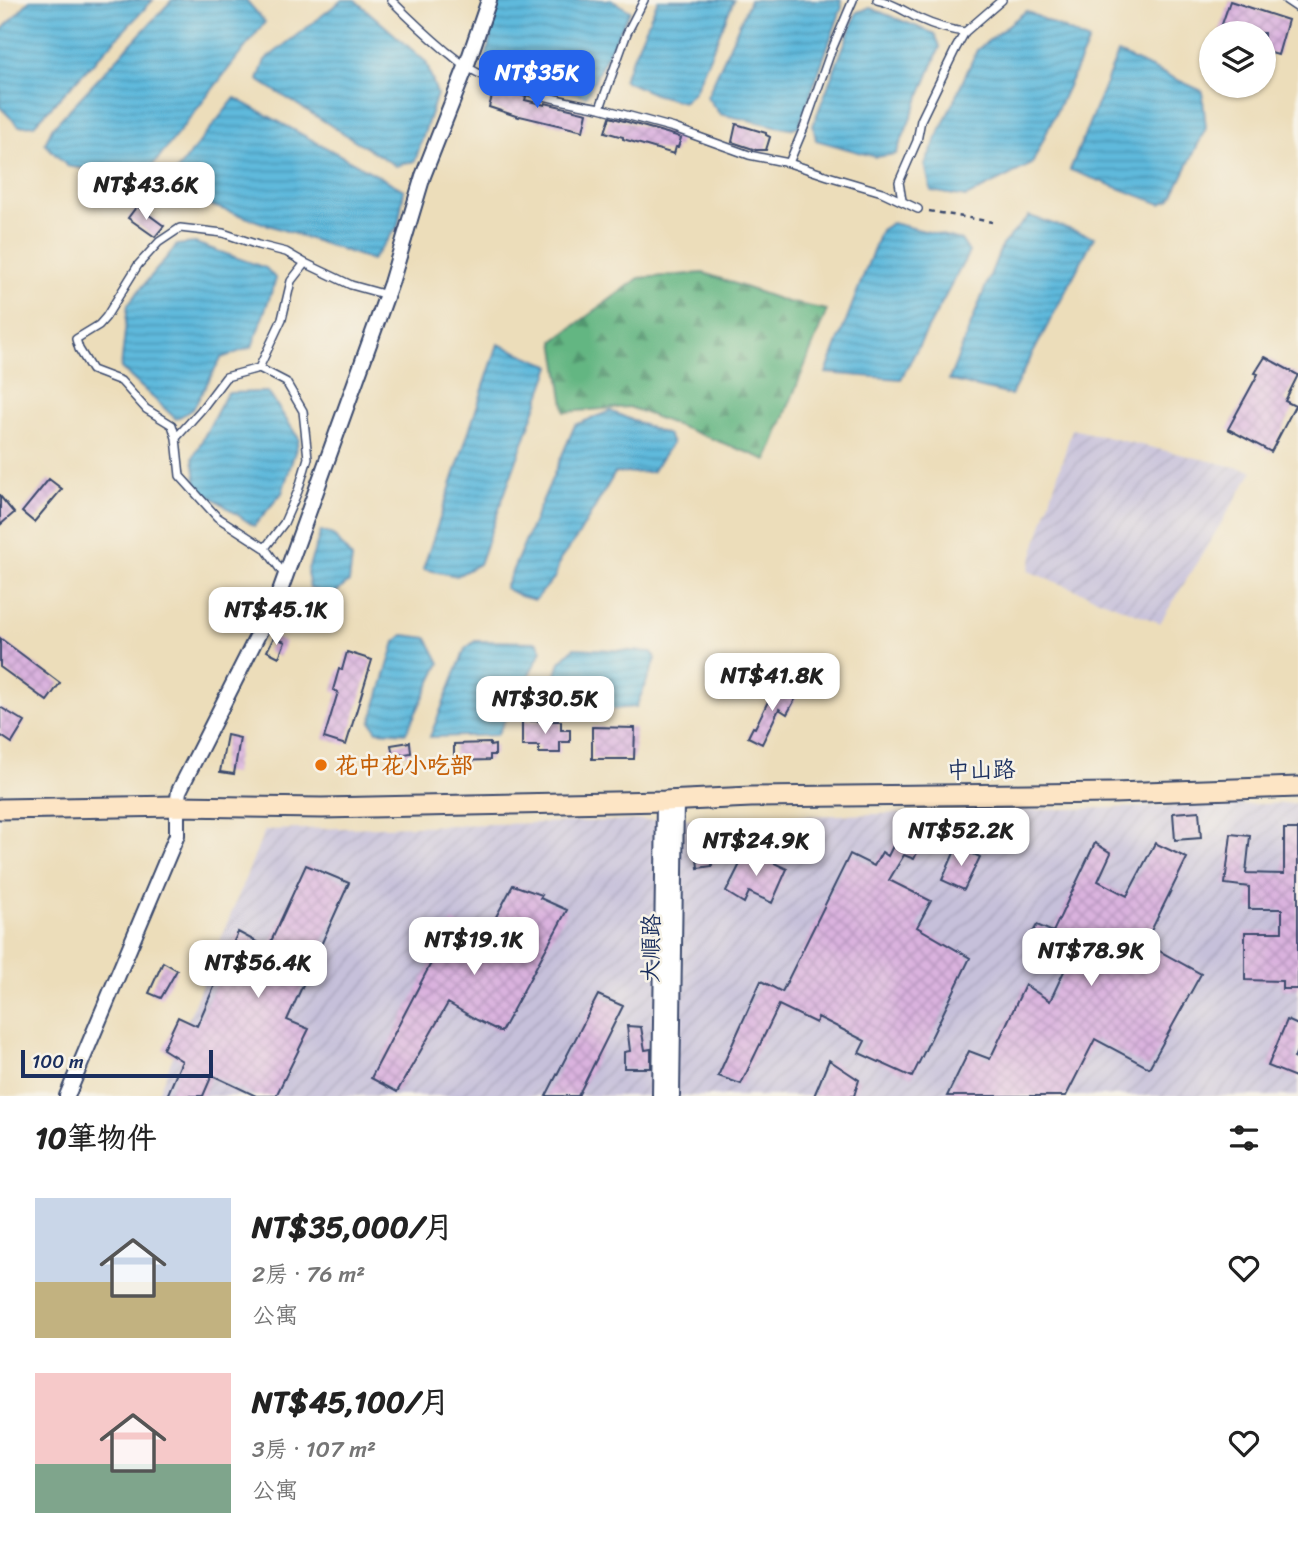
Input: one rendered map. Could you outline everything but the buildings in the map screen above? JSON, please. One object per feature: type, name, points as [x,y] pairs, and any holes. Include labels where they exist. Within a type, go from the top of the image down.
[{"type":"main road","name":"中山路","points":[[0,809],[177,806],[322,808],[751,797],[1113,793],[1298,786]]},
{"type":"street","points":[[67,1096],[177,835],[179,791],[286,576],[387,295],[423,176],[489,0]]},
{"type":"street","name":"大順路","points":[[660,1096],[670,801]]},
{"type":"street","name":"大順路","points":[[670,801],[672,1096]]},
{"type":"lane","points":[[391,0],[426,35],[466,67],[487,77],[570,103],[600,108],[674,128],[749,155],[789,163],[882,192],[918,209]]},
{"type":"lane","points":[[600,108],[627,33],[644,0]]},
{"type":"lane","points":[[789,163],[853,0]]},
{"type":"lane","points":[[877,0],[892,3],[946,30],[965,32]]},
{"type":"lane","points":[[902,200],[899,182],[917,141],[921,120],[965,32],[1002,0]]},
{"type":"lane","points":[[1286,0],[1298,8]]},
{"type":"lane","points":[[286,576],[265,548],[217,517],[180,476],[172,425],[146,409],[121,381],[92,370],[76,339],[99,326],[138,265],[159,242],[180,228],[223,233],[286,252],[351,285],[387,295]]},
{"type":"lane","points":[[259,368],[282,319],[291,281],[305,263]]},
{"type":"lane","points":[[176,438],[226,377],[259,368],[286,382],[303,411],[308,458],[284,523],[265,548]]},
{"type":"path","points":[[918,209],[992,222]]},
{"type":"shaded area","points":[[1072,429],[1253,471],[1160,623],[1028,571]]},
{"type":"shaded area","points":[[1298,803],[1298,1096],[157,1096],[265,830]]},
{"type":"green space","points":[[704,273],[787,302],[827,310],[767,460],[629,407],[565,412],[554,341],[639,278]]},
{"type":"water","points":[[30,0],[153,0],[34,125],[19,126],[0,107],[0,32]]},
{"type":"water","points":[[172,0],[246,0],[265,22],[143,178],[67,166],[45,144],[52,128]]},
{"type":"water","points":[[342,0],[355,0],[426,62],[437,94],[415,161],[396,166],[258,80],[265,60]]},
{"type":"water","points":[[501,0],[611,0],[630,11],[586,96],[546,85],[486,59],[496,9]]},
{"type":"water","points":[[658,0],[734,0],[695,91],[683,102],[654,94],[623,80]]},
{"type":"water","points":[[750,0],[841,0],[842,7],[799,126],[790,129],[720,114],[707,97]]},
{"type":"water","points":[[870,8],[935,34],[940,47],[896,154],[876,157],[816,140],[813,125],[857,12]]},
{"type":"water","points":[[1026,11],[1089,41],[1032,164],[966,197],[931,191],[925,164],[977,50]]},
{"type":"water","points":[[1118,53],[1199,90],[1199,98],[1203,98],[1206,128],[1171,199],[1161,204],[1070,170]]},
{"type":"water","points":[[235,98],[404,190],[398,226],[372,260],[177,194],[167,183]]},
{"type":"water","points":[[1029,216],[1094,237],[1011,395],[949,380],[1002,245]]},
{"type":"water","points":[[892,223],[961,240],[969,252],[901,379],[826,373],[881,230]]},
{"type":"water","points":[[195,243],[266,268],[276,279],[252,347],[221,358],[193,409],[176,419],[121,368],[128,304],[177,245]]},
{"type":"water","points":[[498,344],[551,366],[479,564],[457,576],[423,569]]},
{"type":"water","points":[[268,392],[299,439],[282,493],[254,526],[197,487],[193,458],[227,393]]},
{"type":"water","points":[[610,411],[668,435],[672,443],[652,472],[615,473],[578,536],[560,560],[555,577],[535,600],[505,588],[575,425]]},
{"type":"water","points":[[321,531],[333,535],[352,558],[349,582],[334,594],[310,588],[307,572]]},
{"type":"water","points":[[403,635],[427,638],[440,663],[406,733],[377,731],[371,722],[395,642]]},
{"type":"water","points":[[475,641],[537,642],[542,650],[497,735],[430,737],[465,649]]},
{"type":"water","points":[[574,648],[652,652],[656,659],[636,707],[562,713],[546,706],[560,662]]},
{"type":"place","name":"花中花小吃部","points":[[321,765]]}]
